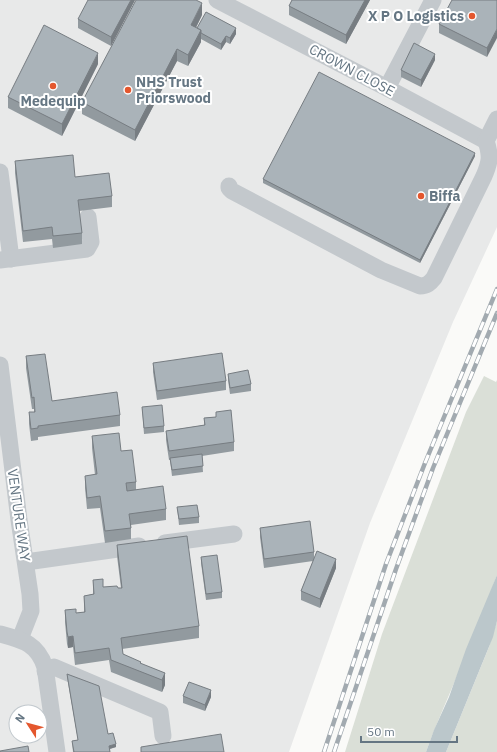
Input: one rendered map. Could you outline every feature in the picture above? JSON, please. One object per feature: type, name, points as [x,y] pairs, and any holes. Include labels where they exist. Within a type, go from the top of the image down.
[{"type":"street","name":"CROWN CLOSE","points":[[217,0],[486,141]]},
{"type":"street","points":[[387,88],[433,0]]},
{"type":"street","points":[[229,186],[232,191],[381,270],[420,286],[425,286],[434,278],[484,176],[490,162],[486,141],[497,119]]},
{"type":"street","points":[[0,172],[6,259],[87,249],[91,242],[88,217]]},
{"type":"street","name":"VENTURE WAY","points":[[0,365],[32,611],[20,639]]},
{"type":"street","points":[[26,562],[234,534]]},
{"type":"street","points":[[0,634],[20,639],[33,647],[41,656],[45,671],[57,752]]},
{"type":"street","points":[[45,671],[54,667],[160,712],[163,736]]},
{"type":"shaded area","points":[[0,0],[497,0],[497,227],[453,322],[370,523],[289,752],[0,752]]},
{"type":"shaded area","points":[[484,376],[496,382],[497,380],[497,575],[426,752],[345,752],[382,634],[466,412]]},
{"type":"shaded area","points":[[497,575],[497,621],[493,637],[446,752],[426,752],[449,697],[466,649]]},
{"type":"shaded area","points":[[497,621],[497,752],[446,752],[489,647]]},
{"type":"building","points":[[88,0],[131,0],[111,37],[78,19]]},
{"type":"building","name":"NHS Trust Priorswood","points":[[136,0],[196,0],[202,3],[191,25],[201,30],[188,55],[177,49],[135,130],[82,102]]},
{"type":"building","points":[[292,0],[365,0],[346,35],[289,6]]},
{"type":"building","name":"X P O Logistics","points":[[452,0],[497,0],[497,29],[487,48],[439,24]]},
{"type":"building","points":[[206,12],[236,28],[230,38],[226,36],[221,44],[201,33],[201,30],[197,28]]},
{"type":"building","name":"Medequip","points":[[44,25],[98,53],[62,124],[8,97]]},
{"type":"building","points":[[414,43],[435,54],[421,80],[401,70]]},
{"type":"building","points":[[319,72],[475,153],[420,260],[263,179]]},
{"type":"building","points":[[73,155],[75,177],[109,173],[112,196],[78,200],[82,233],[53,236],[52,227],[23,231],[15,161]]},
{"type":"building","points":[[222,353],[226,381],[157,391],[153,363]]},
{"type":"building","points":[[45,354],[52,401],[117,392],[120,415],[38,426],[38,428],[31,429],[29,412],[35,412],[34,397],[32,398],[26,356]]},
{"type":"building","points":[[248,370],[251,384],[230,388],[228,374]]},
{"type":"building","points":[[162,405],[164,426],[144,428],[142,407]]},
{"type":"building","points":[[231,410],[234,442],[169,451],[166,431],[205,425],[204,418],[216,417],[216,412]]},
{"type":"building","points":[[119,433],[121,451],[132,450],[136,482],[126,483],[127,491],[163,486],[166,509],[129,514],[131,528],[105,531],[100,496],[87,498],[85,476],[97,474],[92,436]]},
{"type":"building","points":[[202,454],[203,466],[172,470],[170,458]]},
{"type":"building","points":[[197,505],[199,517],[179,519],[177,507]]},
{"type":"building","points":[[310,521],[314,552],[264,559],[260,528]]},
{"type":"building","points":[[187,536],[199,626],[121,638],[123,654],[165,673],[162,680],[111,660],[109,648],[75,653],[73,636],[68,637],[65,610],[76,609],[76,613],[85,612],[84,596],[94,594],[93,580],[103,579],[103,587],[117,586],[118,588],[122,588],[117,545]]},
{"type":"building","points":[[317,551],[336,559],[320,599],[301,591]]},
{"type":"building","points":[[217,555],[222,592],[206,594],[201,557]]},
{"type":"building","points":[[67,674],[99,686],[108,734],[113,733],[116,744],[109,746],[110,752],[74,752],[72,741],[78,740]]},
{"type":"building","points":[[189,682],[211,690],[205,705],[183,696]]},
{"type":"building","points":[[221,734],[224,752],[141,752],[141,747]]},
{"type":"building","points":[[28,746],[29,752],[0,752],[0,751]]},
{"type":"railway","points":[[324,752],[386,564],[425,463],[497,289]]},
{"type":"railway","points":[[334,752],[396,569],[433,468],[497,313]]},
{"type":"place","name":"X P O Logistics","points":[[472,16]]},
{"type":"place","name":"Medequip","points":[[53,86]]},
{"type":"place","name":"NHS Trust Priorswood","points":[[128,90]]},
{"type":"place","name":"Biffa","points":[[421,196]]}]
